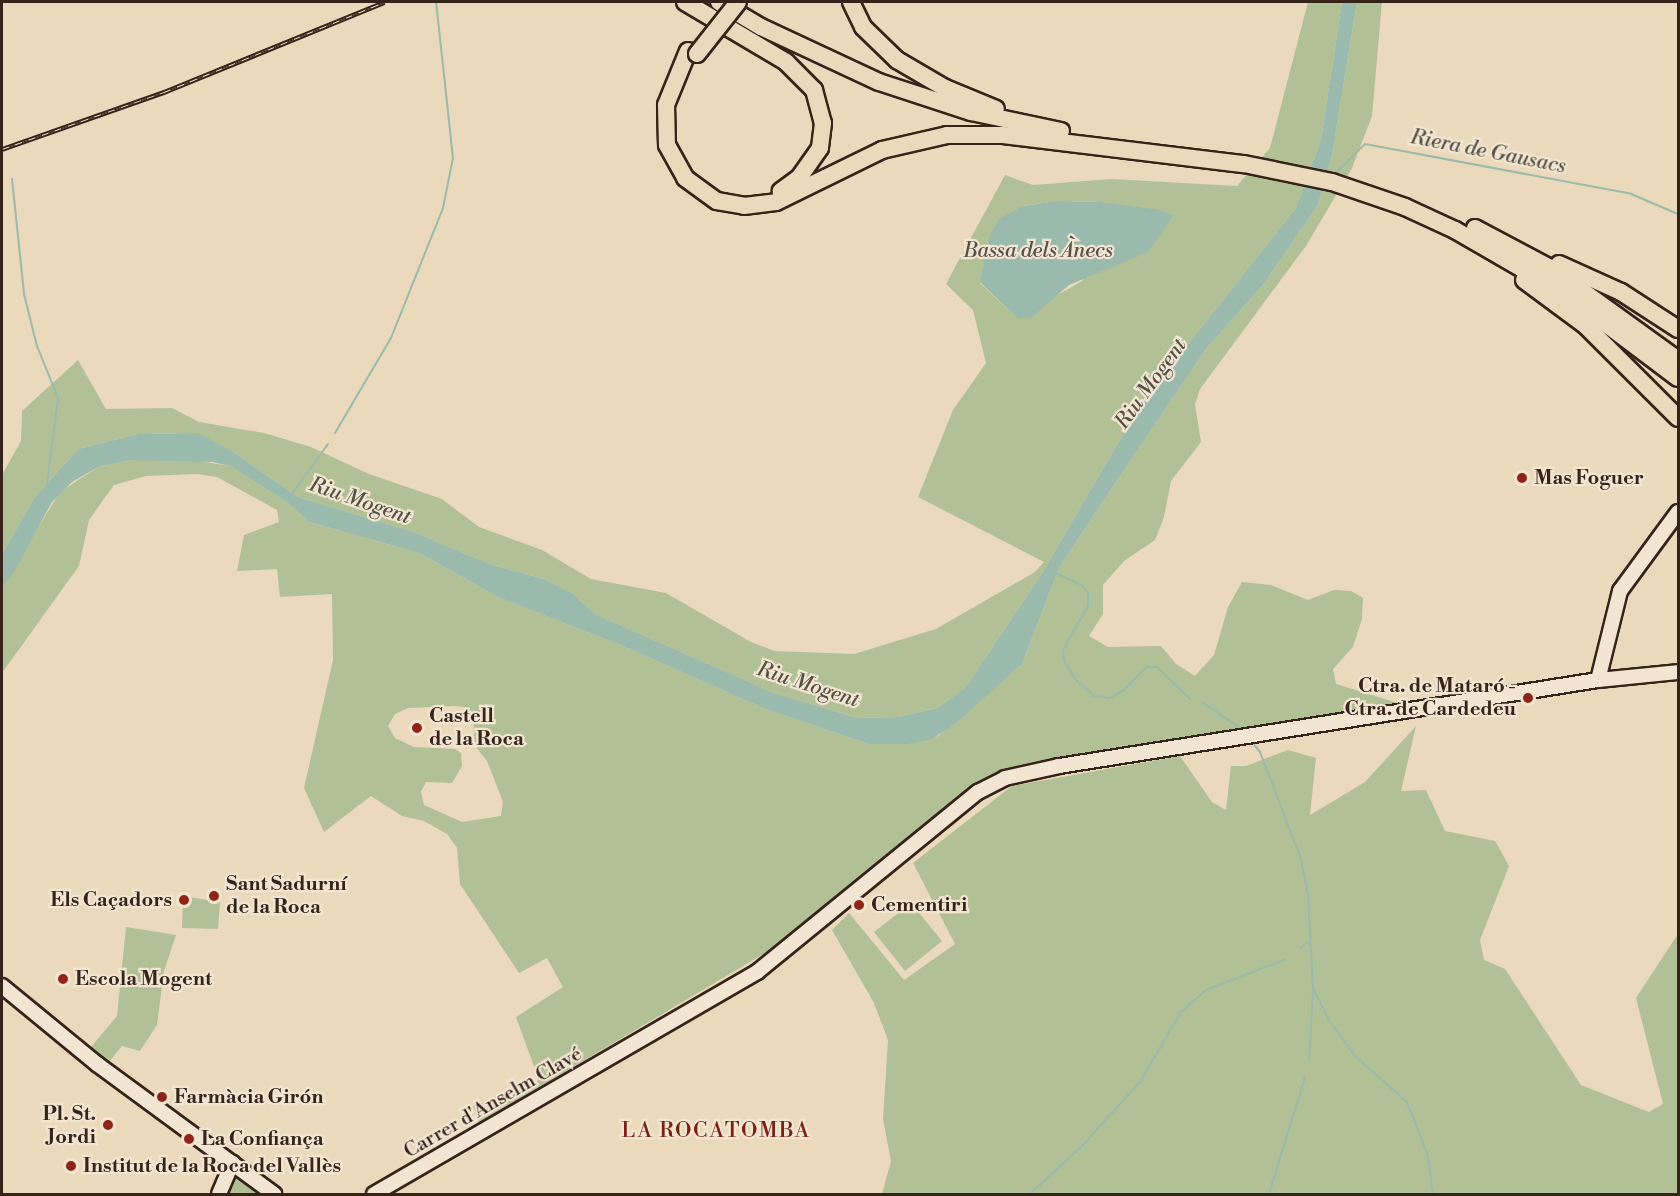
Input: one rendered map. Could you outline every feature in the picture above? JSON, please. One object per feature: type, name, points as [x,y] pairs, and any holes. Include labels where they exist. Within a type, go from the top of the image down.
[{"type":"highway","points":[[685,2],[786,62],[814,90],[822,114],[822,139],[812,162],[794,183],[766,196],[734,197],[710,188],[689,170],[677,148],[673,116],[692,52],[738,2]]},
{"type":"highway","points":[[701,2],[782,47],[878,91],[972,121],[1085,140],[1249,160],[1381,193],[1481,237],[1621,291],[1678,329]]},
{"type":"highway","points":[[719,2],[828,60],[908,93],[1085,140]]},
{"type":"highway","points":[[726,2],[692,52],[666,105],[666,145],[685,178],[703,194],[726,204],[752,206],[776,202],[862,159],[920,138],[980,134],[1085,140]]},
{"type":"highway","points":[[851,2],[858,19],[873,40],[918,74],[1010,114],[1085,140]]},
{"type":"highway","points":[[1481,237],[1678,371]]},
{"type":"highway","points":[[1481,237],[1586,326],[1678,418]]},
{"type":"street","points":[[1598,680],[1620,591],[1678,512]]},
{"type":"street","name":"Carrer d'Anselm Clavé","points":[[374,1194],[633,1046],[757,972],[978,792],[1005,778],[1059,765],[1598,680],[1678,672]]},
{"type":"street","points":[[2,986],[97,1064],[274,1194]]},
{"type":"street","points":[[219,1194],[232,1163]]},
{"type":"shaded area","points":[[1308,2],[1342,2],[1321,140],[1296,208],[1142,402],[1041,575],[965,688],[937,708],[899,717],[858,718],[774,693],[595,614],[571,592],[544,579],[492,565],[414,532],[298,497],[229,449],[197,433],[138,434],[78,449],[35,497],[2,554],[2,475],[21,441],[22,411],[78,360],[106,409],[172,408],[199,422],[264,433],[311,447],[369,474],[442,499],[479,527],[542,550],[591,579],[666,593],[751,642],[775,651],[854,654],[936,629],[1035,572],[1044,562],[918,497],[953,410],[986,363],[973,310],[946,284],[1005,175],[1033,185],[1112,179],[1237,186],[1270,148]],"holes":[[[1057,201],[1101,202],[1130,207],[1082,281],[1017,318],[980,283],[986,261],[1023,206]]]},
{"type":"shaded area","points":[[1357,2],[1382,2],[1372,116],[1352,168],[1306,246],[1200,389],[1195,404],[1201,442],[1171,481],[1164,517],[1155,540],[1124,561],[1103,585],[1103,614],[1089,636],[1108,647],[1161,646],[1176,664],[1195,676],[1214,655],[1228,607],[1242,582],[1271,585],[1308,600],[1334,590],[1351,591],[1363,598],[1362,619],[1353,647],[1333,669],[1336,684],[1401,704],[1101,750],[996,772],[765,953],[479,1123],[473,1106],[539,1080],[516,1017],[563,987],[547,958],[519,973],[460,884],[457,848],[447,834],[424,821],[402,816],[371,796],[324,832],[304,788],[333,660],[332,594],[280,597],[277,569],[237,571],[244,535],[279,522],[277,510],[217,477],[197,474],[146,476],[114,485],[89,520],[79,566],[2,673],[2,586],[60,492],[98,467],[131,460],[187,459],[230,466],[288,503],[309,522],[419,553],[498,597],[623,646],[765,709],[869,744],[910,744],[938,736],[1022,664],[1059,568],[1206,349],[1263,285],[1318,205],[1332,155]],"holes":[[[464,707],[473,719],[475,746],[487,761],[503,802],[501,816],[462,822],[424,805],[421,792],[426,782],[452,783],[462,766],[461,753],[455,749],[414,747],[395,738],[388,726],[395,714],[408,708]]]},
{"type":"shaded area","points":[[1416,726],[1401,791],[1426,790],[1445,831],[1495,841],[1509,866],[1480,940],[1484,960],[1505,969],[1581,1085],[1649,1112],[1663,1104],[1636,998],[1678,934],[1678,1194],[882,1194],[891,1161],[883,1119],[888,1040],[874,1003],[832,930],[849,913],[904,980],[955,944],[913,863],[1012,786],[1180,756],[1212,802],[1226,810],[1231,766],[1246,766],[1288,750],[1316,758],[1310,815],[1365,782]]},
{"type":"shaded area","points":[[183,896],[220,902],[218,929],[182,928]]},
{"type":"shaded area","points":[[911,903],[942,941],[905,971],[874,932]]},
{"type":"shaded area","points":[[126,927],[176,935],[164,971],[157,1025],[140,1051],[122,1046],[109,1062],[91,1047],[117,1016]]},
{"type":"shaded area","points":[[236,1174],[266,1194],[220,1194],[228,1177]]},
{"type":"water","points":[[1342,2],[1357,2],[1332,155],[1318,205],[1263,285],[1206,349],[1059,568],[1022,664],[956,723],[932,739],[910,744],[869,744],[765,709],[623,646],[498,597],[419,553],[309,522],[288,503],[230,466],[213,462],[131,460],[98,467],[72,482],[52,502],[14,572],[2,586],[2,554],[35,497],[78,449],[138,434],[198,433],[229,449],[298,497],[414,532],[492,565],[544,579],[571,592],[595,614],[774,693],[858,718],[899,717],[937,708],[965,688],[1041,575],[1142,402],[1296,208],[1321,140]]},
{"type":"water","name":"Bassa dels Ànecs","points":[[1057,201],[1101,202],[1160,210],[1173,216],[1148,252],[1069,285],[1031,318],[1017,318],[980,282],[990,235],[999,219],[1023,206]]},
{"type":"waterway","points":[[335,433],[391,338],[443,208],[453,158],[436,2]]},
{"type":"waterway","name":"Riera de Gausacs","points":[[1334,175],[1365,144],[1631,194],[1678,214]]},
{"type":"waterway","points":[[12,179],[24,294],[37,346],[58,398],[47,484]]},
{"type":"waterway","name":"Riu Mogent","points":[[291,495],[328,444]]},
{"type":"waterway","points":[[1057,574],[1082,585],[1088,593],[1088,606],[1063,650],[1064,661],[1077,681],[1094,696],[1109,698],[1123,691],[1146,667],[1157,667],[1190,699]]},
{"type":"waterway","points":[[1202,702],[1243,730]]},
{"type":"waterway","points":[[1252,742],[1260,752],[1300,856],[1308,894],[1313,988],[1328,1019],[1356,1057],[1407,1102],[1428,1156],[1433,1194]]},
{"type":"waterway","points":[[1301,948],[1308,942]]},
{"type":"waterway","points":[[1031,1193],[1083,1145],[1140,1082],[1181,1012],[1206,990],[1284,960]]},
{"type":"waterway","points":[[1309,1060],[1313,991]]},
{"type":"waterway","points":[[1269,1194],[1305,1077]]},
{"type":"railway","points":[[2,149],[164,92],[384,2]]},
{"type":"place","name":"Mas Foguer","points":[[1522,478]]},
{"type":"place","name":"Ctra. de Mataró - Ctra. de Cardedeu","points":[[1528,698]]},
{"type":"place","name":"Castell de la Roca","points":[[417,728]]},
{"type":"place","name":"Sant Sadurní de la Roca","points":[[214,896]]},
{"type":"place","name":"Els Caçadors","points":[[184,900]]},
{"type":"place","name":"Cementiri","points":[[859,905]]},
{"type":"place","name":"Escola Mogent","points":[[63,979]]},
{"type":"place","name":"Farmàcia Girón","points":[[162,1097]]},
{"type":"place","name":"Pl. St. Jordi","points":[[108,1125]]},
{"type":"place","name":"La Confiança","points":[[189,1139]]},
{"type":"place","name":"Institut de la Roca del Vallès","points":[[71,1166]]},
{"type":"district","name":"LA ROCATOMBA","points":[[716,1131]]}]
